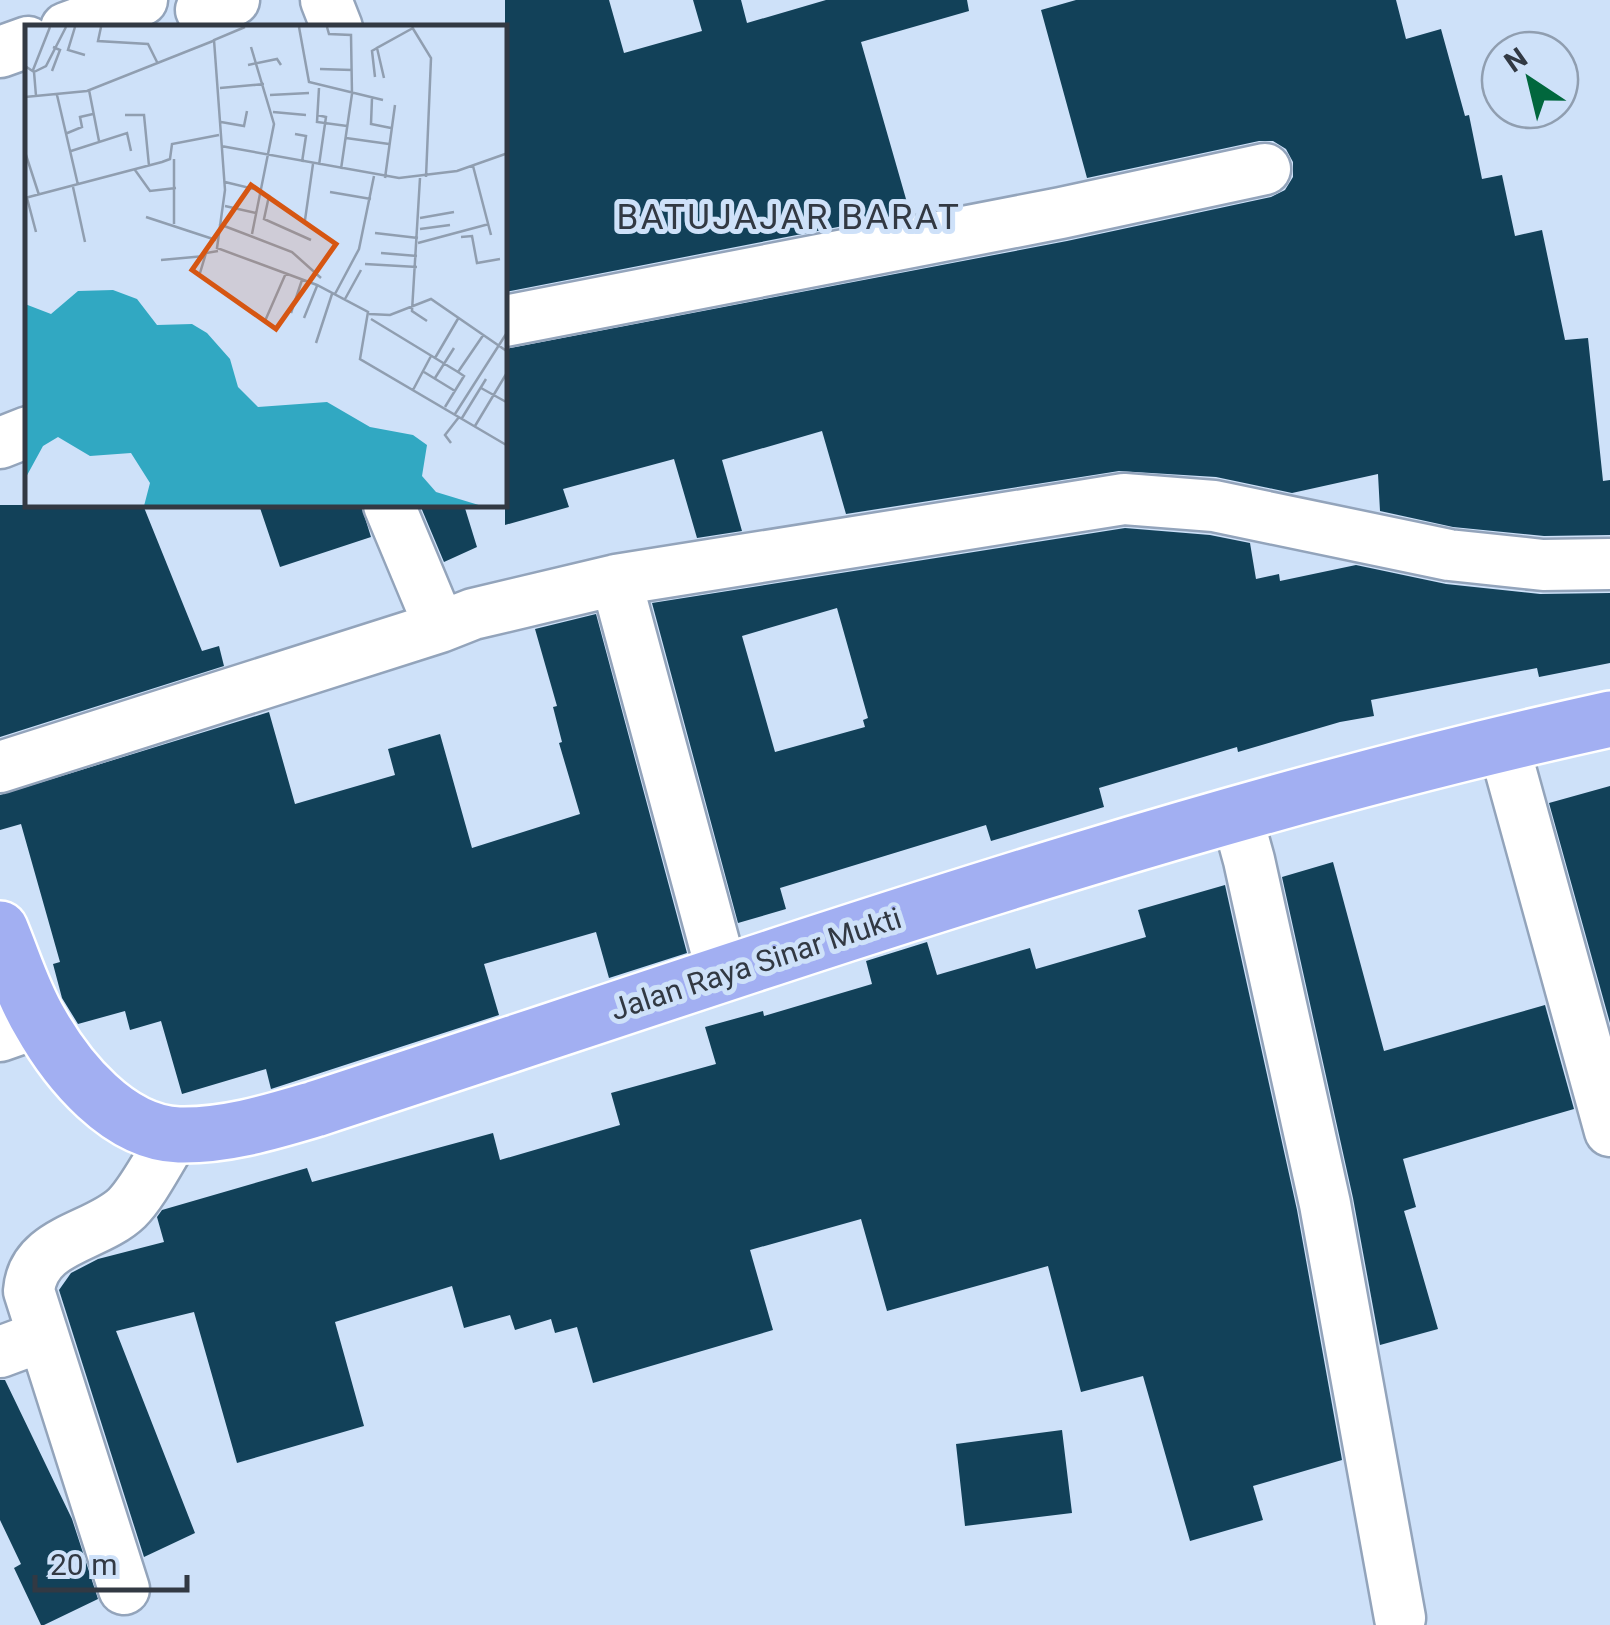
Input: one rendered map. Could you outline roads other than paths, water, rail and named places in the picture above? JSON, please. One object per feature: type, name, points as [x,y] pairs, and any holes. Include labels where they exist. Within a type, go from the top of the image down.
[{"type":"highway","name":"Jalan Raya Sinar Mukti","points":[[0,930],[20,1029],[132,1122],[175,1135],[234,1131],[276,1121],[958,897],[1236,813],[1502,743],[1610,719]]},
{"type":"street","points":[[74,25],[142,0]]},
{"type":"street","points":[[326,0],[336,25]]},
{"type":"street","points":[[0,52],[25,43]]},
{"type":"street","points":[[508,320],[1265,169]]},
{"type":"street","points":[[0,443],[25,433]]},
{"type":"street","points":[[0,767],[440,628],[473,614],[616,580],[1124,500],[1214,506],[1449,554],[1544,565],[1610,564]]},
{"type":"street","points":[[390,508],[440,628]]},
{"type":"street","points":[[616,580],[723,976]]},
{"type":"street","points":[[1502,743],[1610,1131]]},
{"type":"street","points":[[1236,813],[1250,860],[1325,1204],[1400,1618]]},
{"type":"street","points":[[124,1588],[22,1344],[30,1278],[38,1263],[51,1251],[127,1208],[175,1135]]},
{"type":"district","name":"BATUJAJAR BARAT","points":[[789,217]]}]
